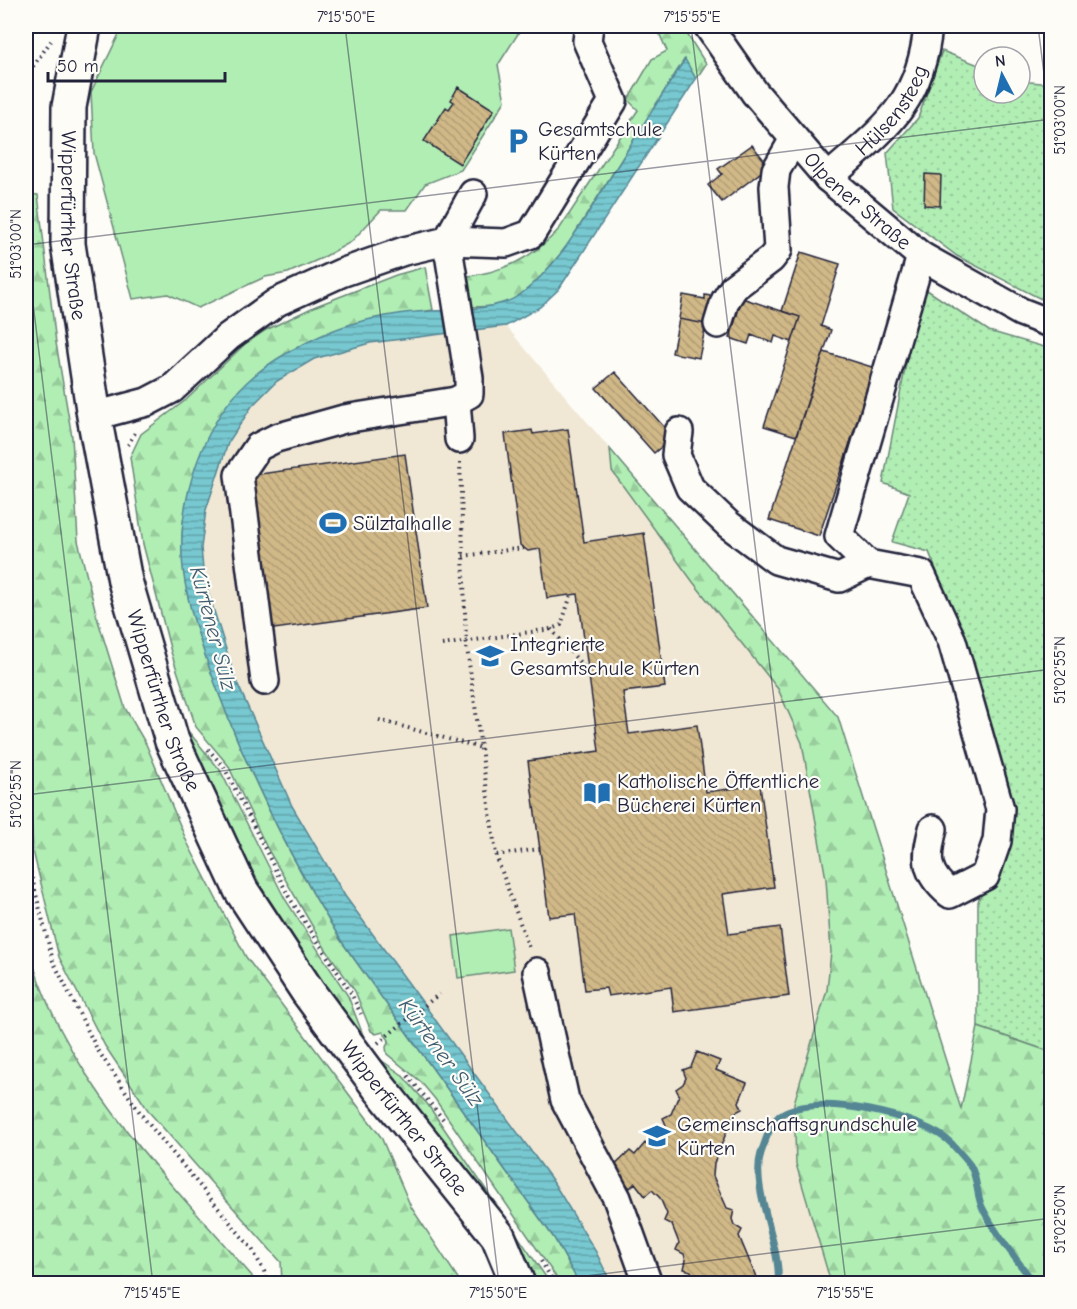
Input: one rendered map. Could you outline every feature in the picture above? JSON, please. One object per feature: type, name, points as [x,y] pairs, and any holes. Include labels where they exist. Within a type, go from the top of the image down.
[{"type":"main road","name":"Wipperfürther Straße","points":[[70,30],[68,244],[94,416],[124,580],[172,741],[241,890],[308,992],[378,1086],[498,1236],[518,1284]]},
{"type":"street","points":[[94,416],[147,402],[172,389],[228,337],[277,302],[341,273],[404,251],[449,250],[506,243],[531,234],[613,102],[587,41],[589,26]]},
{"type":"street","name":"Olpener Straße","points":[[708,26],[755,93],[828,178],[921,256],[1021,312],[1052,324]]},
{"type":"street","name":"Hülsensteeg","points":[[828,178],[887,126],[914,87],[928,26]]},
{"type":"street","points":[[718,324],[725,301],[734,287],[771,259],[777,250],[774,187],[776,170],[794,139]]},
{"type":"street","points":[[264,681],[239,475],[244,464],[258,447],[298,430],[344,419],[456,401],[468,394],[469,378],[461,339],[449,250],[473,194]]},
{"type":"street","points":[[921,256],[839,536],[868,564],[921,574],[951,641],[1000,809],[997,841],[985,876],[950,894],[934,881],[928,848],[933,829]]},
{"type":"street","points":[[456,401],[459,439]]},
{"type":"street","points":[[679,432],[676,455],[690,488],[729,525],[776,560],[839,578],[868,564]]},
{"type":"street","points":[[537,972],[565,1100],[617,1198],[648,1284]]},
{"type":"path","points":[[26,76],[70,30]]},
{"type":"path","points":[[127,448],[147,402]]},
{"type":"path","points":[[459,439],[466,641],[496,855],[537,972]]},
{"type":"path","points":[[463,556],[524,548]]},
{"type":"path","points":[[442,645],[551,629],[561,625],[571,595]]},
{"type":"path","points":[[551,629],[588,672]]},
{"type":"path","points":[[379,720],[481,748]]},
{"type":"path","points":[[201,742],[224,767],[289,897],[351,993],[362,1017]]},
{"type":"path","points":[[496,855],[540,849]]},
{"type":"path","points":[[26,855],[53,961],[97,1049],[143,1117],[252,1249],[264,1271],[267,1284]]},
{"type":"path","points":[[375,1046],[439,994]]},
{"type":"path","points":[[372,1040],[379,1051]]},
{"type":"path","points":[[404,1072],[417,1084],[444,1120]]},
{"type":"path","points":[[534,1251],[555,1284]]},
{"type":"shaded area","name":"Integrierte Gesamtschule Kürten","points":[[506,326],[610,449],[612,471],[693,582],[778,689],[802,743],[826,879],[831,952],[827,990],[796,1164],[831,1283],[611,1283],[596,1252],[552,1180],[345,896],[292,806],[235,678],[204,579],[201,548],[206,510],[228,443],[252,406],[277,381],[314,359],[370,343]]},
{"type":"green space","points":[[123,26],[523,26],[498,65],[505,101],[461,170],[425,184],[407,210],[381,210],[351,242],[322,258],[288,273],[265,277],[198,308],[168,294],[133,299],[94,153],[91,92]]},
{"type":"green space","points":[[656,26],[682,26],[706,64],[696,79],[684,60],[567,246],[538,280],[521,294],[503,304],[465,307],[461,277],[490,272],[515,263],[539,248],[560,228],[638,110],[628,100],[652,59],[667,51]]},
{"type":"green space","points":[[942,51],[972,62],[972,105],[1032,105],[1032,82],[1051,84],[1051,304],[957,256],[893,208],[887,153],[918,118]]},
{"type":"green space","points":[[26,194],[38,195],[56,343],[72,437],[78,541],[97,617],[125,708],[146,744],[187,842],[246,957],[381,1137],[411,1207],[461,1283],[282,1283],[281,1262],[150,1113],[105,1046],[59,957],[33,851],[26,711]]},
{"type":"green space","points":[[425,267],[433,310],[360,322],[215,425],[198,465],[185,509],[182,538],[184,572],[195,622],[224,706],[253,776],[304,877],[342,942],[554,1238],[579,1283],[560,1283],[435,1099],[420,1081],[387,1054],[386,1047],[389,1040],[383,1032],[376,1034],[371,1031],[355,991],[325,948],[267,848],[228,765],[196,727],[171,652],[143,544],[130,457],[141,434],[186,400],[245,344],[266,330],[316,306],[396,275]]},
{"type":"green space","points":[[921,286],[989,331],[1051,349],[1051,1052],[978,1027],[978,902],[1001,819],[1002,782],[947,598],[929,552],[892,542],[909,493],[883,483]]},
{"type":"green space","points":[[610,449],[838,717],[961,1109],[978,1027],[1051,1052],[1051,1283],[831,1283],[796,1164],[794,1103],[827,990],[831,952],[826,879],[802,743],[778,689],[693,582],[612,471]]},
{"type":"green space","points":[[188,731],[220,770],[285,899],[348,996],[365,1040],[287,934],[227,824]]},
{"type":"green space","points":[[508,928],[514,970],[458,978],[453,936]]},
{"type":"green space","points":[[26,938],[41,986],[62,1033],[88,1077],[151,1160],[252,1276],[253,1283],[26,1283]]},
{"type":"green space","points":[[378,1058],[401,1074],[428,1105],[550,1283],[533,1283],[487,1207]]},
{"type":"water","name":"Kürtener Sülz","points":[[685,59],[696,79],[559,289],[540,307],[506,326],[370,343],[314,359],[277,381],[252,406],[228,443],[206,510],[201,548],[204,579],[235,678],[292,806],[345,896],[552,1180],[596,1252],[611,1283],[579,1283],[554,1238],[342,942],[303,876],[252,773],[204,654],[185,585],[182,534],[190,487],[206,440],[231,399],[247,382],[263,368],[290,351],[347,326],[412,312],[479,308],[509,301],[521,294],[546,271],[568,244]]},
{"type":"building","points":[[821,26],[857,26],[857,32],[835,32],[830,27],[826,31]]},
{"type":"building","points":[[458,87],[494,110],[460,164],[424,141],[446,107],[449,109],[454,102],[451,100]]},
{"type":"building","points":[[752,145],[769,166],[722,202],[708,185],[722,174],[718,169]]},
{"type":"building","points":[[925,174],[941,175],[940,206],[924,205]]},
{"type":"building","points":[[801,252],[840,264],[821,326],[831,330],[796,436],[764,426],[800,317],[782,311]]},
{"type":"building","points":[[683,295],[705,299],[705,295],[711,296],[706,324],[679,319]]},
{"type":"building","points":[[742,298],[800,317],[792,342],[775,336],[773,343],[751,335],[748,344],[730,338]]},
{"type":"building","points":[[679,319],[706,324],[699,358],[672,353]]},
{"type":"building","points":[[824,352],[875,368],[819,536],[769,520]]},
{"type":"building","points":[[615,372],[673,437],[654,453],[596,388]]},
{"type":"building","points":[[568,429],[584,542],[644,533],[665,687],[623,692],[629,734],[697,725],[706,792],[760,785],[774,887],[723,894],[729,934],[780,927],[789,996],[674,1012],[671,987],[608,996],[606,988],[585,990],[575,914],[549,917],[528,761],[599,751],[578,594],[547,598],[540,549],[528,551],[520,545],[505,434],[532,430],[533,434]]},
{"type":"building","name":"Sülztalhalle","points":[[405,454],[427,608],[267,630],[246,476]]},
{"type":"building","points":[[697,1052],[720,1061],[716,1070],[747,1083],[739,1102],[742,1109],[734,1113],[732,1120],[734,1128],[727,1131],[714,1163],[713,1176],[727,1208],[734,1210],[732,1219],[734,1225],[742,1230],[739,1236],[759,1284],[696,1284],[691,1271],[684,1269],[686,1260],[684,1254],[676,1250],[679,1243],[672,1225],[664,1221],[667,1214],[660,1198],[652,1190],[645,1196],[635,1183],[630,1188],[611,1169],[630,1151],[635,1155],[645,1143],[652,1149],[660,1141],[666,1125],[663,1118],[671,1114],[679,1095],[676,1089],[683,1084],[686,1078],[683,1070],[691,1067]]},
{"type":"waterway","points":[[778,1284],[778,1269],[760,1183],[761,1153],[770,1128],[779,1116],[795,1109],[816,1105],[841,1106],[894,1116],[918,1124],[952,1144],[973,1170],[981,1204],[988,1219],[1035,1284]]},
{"type":"place","name":"Gesamtschule Kürten","points":[[518,141]]},
{"type":"place","name":"Sülztalhalle","points":[[333,523]]},
{"type":"place","name":"Integrierte Gesamtschule Kürten","points":[[490,656]]},
{"type":"place","name":"Katholische Öffentliche Bücherei Kürten","points":[[597,793]]},
{"type":"place","name":"Gemeinschaftsgrundschule Kürten","points":[[657,1136]]}]
